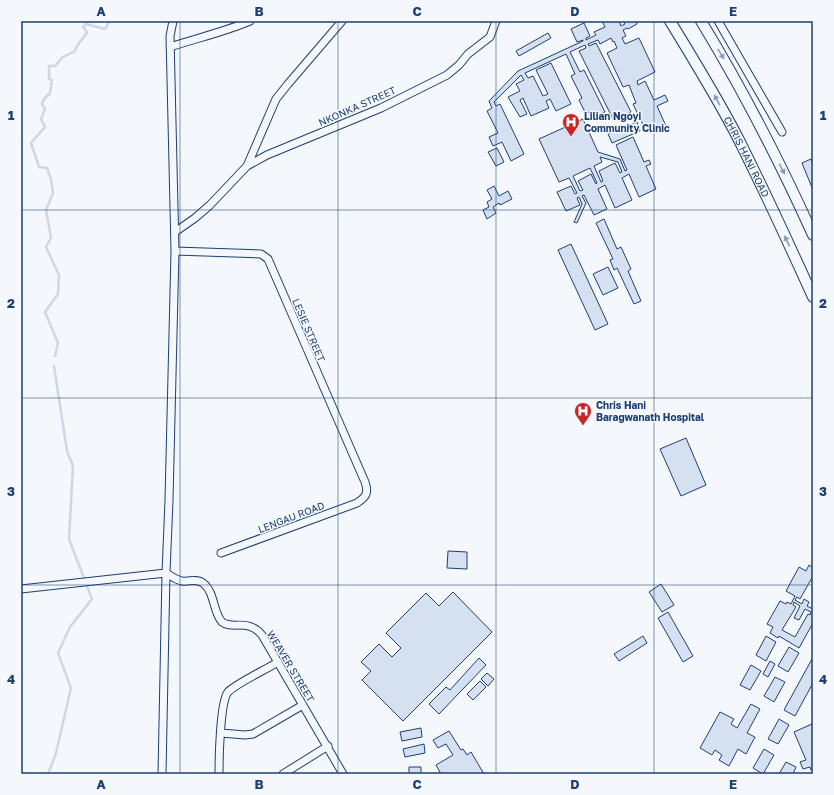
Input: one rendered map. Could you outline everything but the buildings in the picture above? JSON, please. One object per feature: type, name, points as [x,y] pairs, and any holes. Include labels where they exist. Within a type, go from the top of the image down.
[{"type":"main road","name":"CHRIS HANI ROAD","points":[[670,21],[701,72],[738,139],[810,285],[813,297]]},
{"type":"main road","points":[[700,21],[726,63],[768,142],[813,236]]},
{"type":"street","points":[[162,774],[175,251],[170,47],[170,36],[173,21]]},
{"type":"street","points":[[170,47],[218,33],[250,21]]},
{"type":"street","points":[[175,232],[210,205],[247,166],[276,99],[342,21]]},
{"type":"street","name":"NKONKA STREET","points":[[247,166],[267,155],[381,108],[447,75],[459,65],[468,54],[490,37],[496,21]]},
{"type":"street","points":[[718,21],[782,132]]},
{"type":"street","name":"LESIE STREET","points":[[175,251],[261,254],[268,259],[365,482],[367,491],[366,496]]},
{"type":"street","name":"LENGAU ROAD","points":[[221,554],[356,503],[366,496]]},
{"type":"street","points":[[21,589],[166,573]]},
{"type":"street","name":"WEAVER STREET","points":[[166,573],[182,581],[196,580],[204,583],[209,590],[221,620],[228,624],[248,626],[257,630],[278,662],[343,774]]},
{"type":"street","points":[[219,774],[221,733],[225,701],[228,693],[249,678],[278,662]]},
{"type":"street","points":[[221,733],[245,735],[253,734],[303,705]]},
{"type":"street","points":[[283,774],[328,746]]},
{"type":"waterway","points":[[55,356],[58,343],[45,312],[58,294],[59,275],[46,247],[51,238],[46,210],[53,193],[51,179],[47,168],[39,167],[31,143],[45,127],[41,119],[45,109],[42,104],[44,99],[50,93],[52,80],[49,79],[49,66],[55,66],[63,57],[75,51],[77,45],[87,32],[83,27],[86,24],[105,29],[110,21]]},
{"type":"waterway","points":[[48,774],[56,753],[71,688],[58,653],[70,627],[92,599],[69,539],[73,466],[67,451],[54,366]]},
{"type":"place","name":"Lilian Ngoyi Community Clinic","points":[[571,137]]},
{"type":"place","name":"Chris Hani Baragwanath Hospital","points":[[583,426]]}]
